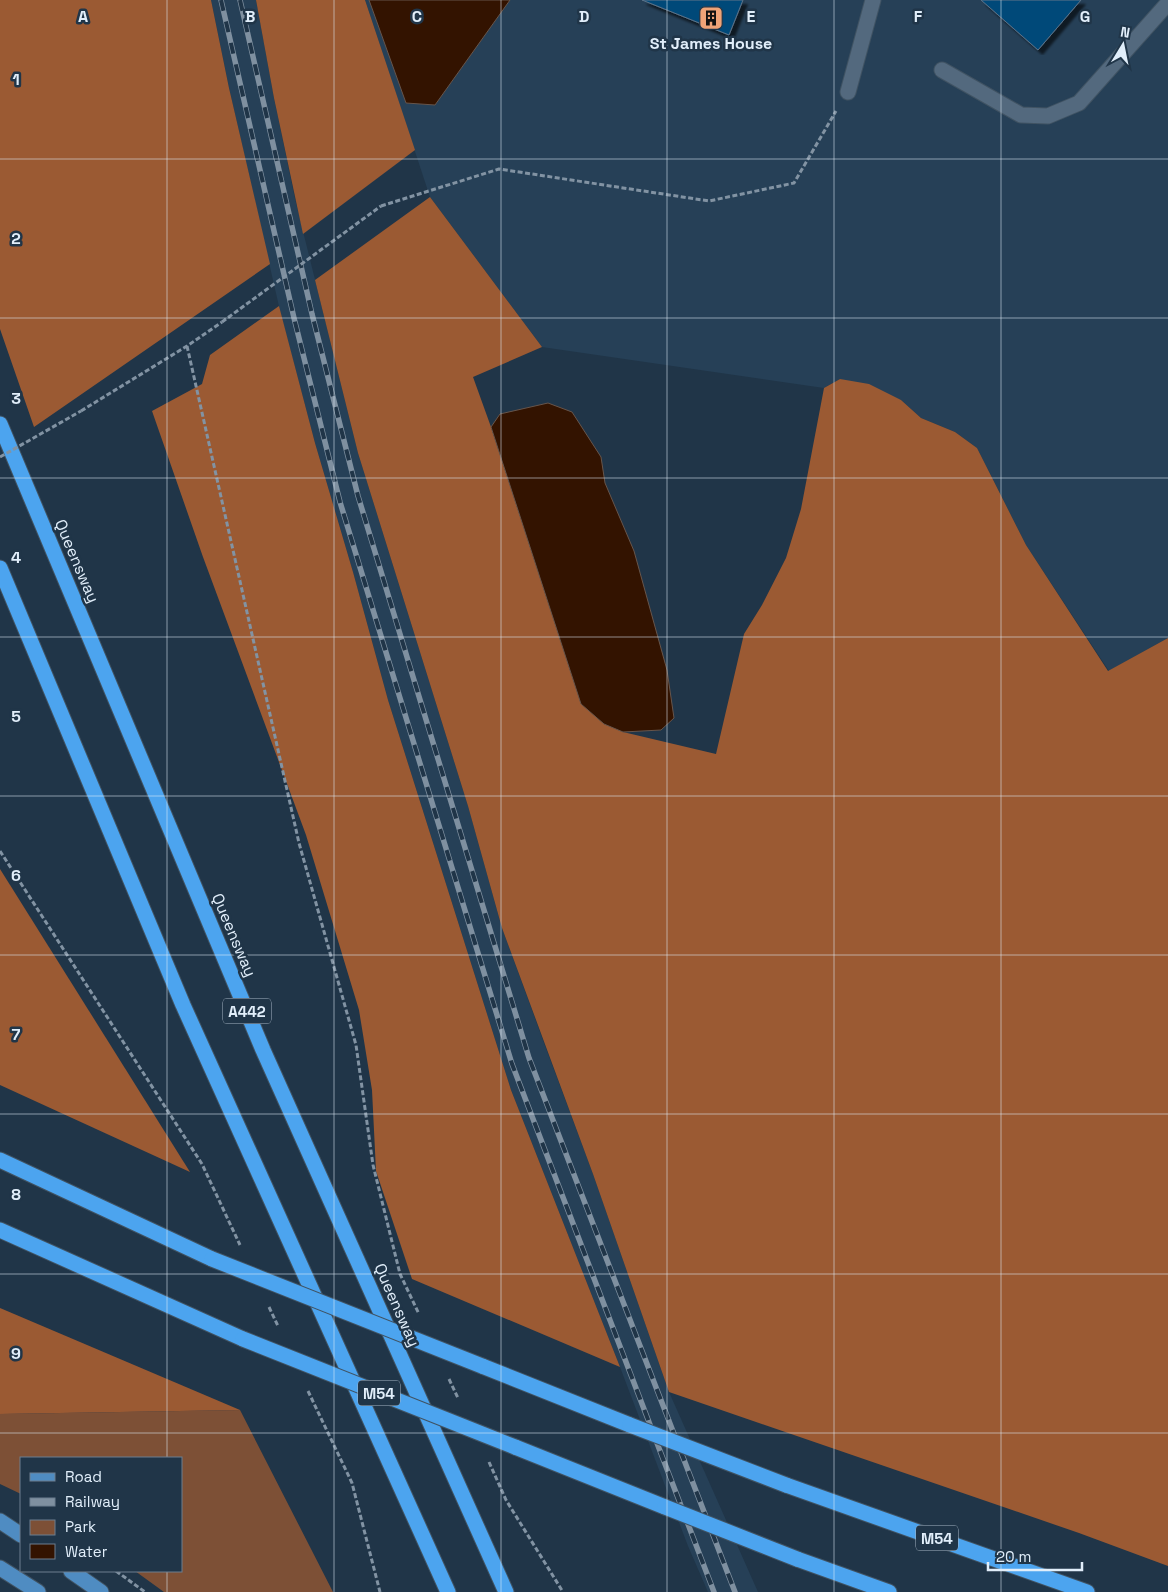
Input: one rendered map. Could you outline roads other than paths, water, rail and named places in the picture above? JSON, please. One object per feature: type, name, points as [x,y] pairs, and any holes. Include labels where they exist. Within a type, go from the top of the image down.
[{"type":"highway","name":"Queensway","points":[[0,424],[263,1050],[506,1592]]},
{"type":"highway","points":[[0,568],[183,1005],[448,1592]]},
{"type":"highway","name":"M54","points":[[0,1160],[212,1259],[630,1425],[786,1485],[1088,1592]]},
{"type":"highway","name":"M54","points":[[0,1230],[243,1339],[797,1559],[889,1592]]},
{"type":"main road","points":[[0,1521],[20,1534]]},
{"type":"main road","points":[[0,1568],[38,1592]]},
{"type":"main road","points":[[72,1572],[101,1592]]},
{"type":"street","points":[[848,92],[873,0]]},
{"type":"street","points":[[942,70],[1021,115],[1048,116],[1079,103],[1168,3]]},
{"type":"water","points":[[369,0],[510,0],[435,105],[406,103]]},
{"type":"water","points":[[548,403],[572,412],[601,457],[605,483],[634,551],[667,670],[674,718],[661,730],[623,732],[604,724],[581,704],[491,427],[500,414]]},
{"type":"railway","points":[[221,0],[294,318],[340,502],[512,1064],[714,1592]]},
{"type":"railway","points":[[240,0],[312,314],[358,496],[529,1058],[735,1592]]},
{"type":"place","name":"St James House","points":[[711,18]]}]
